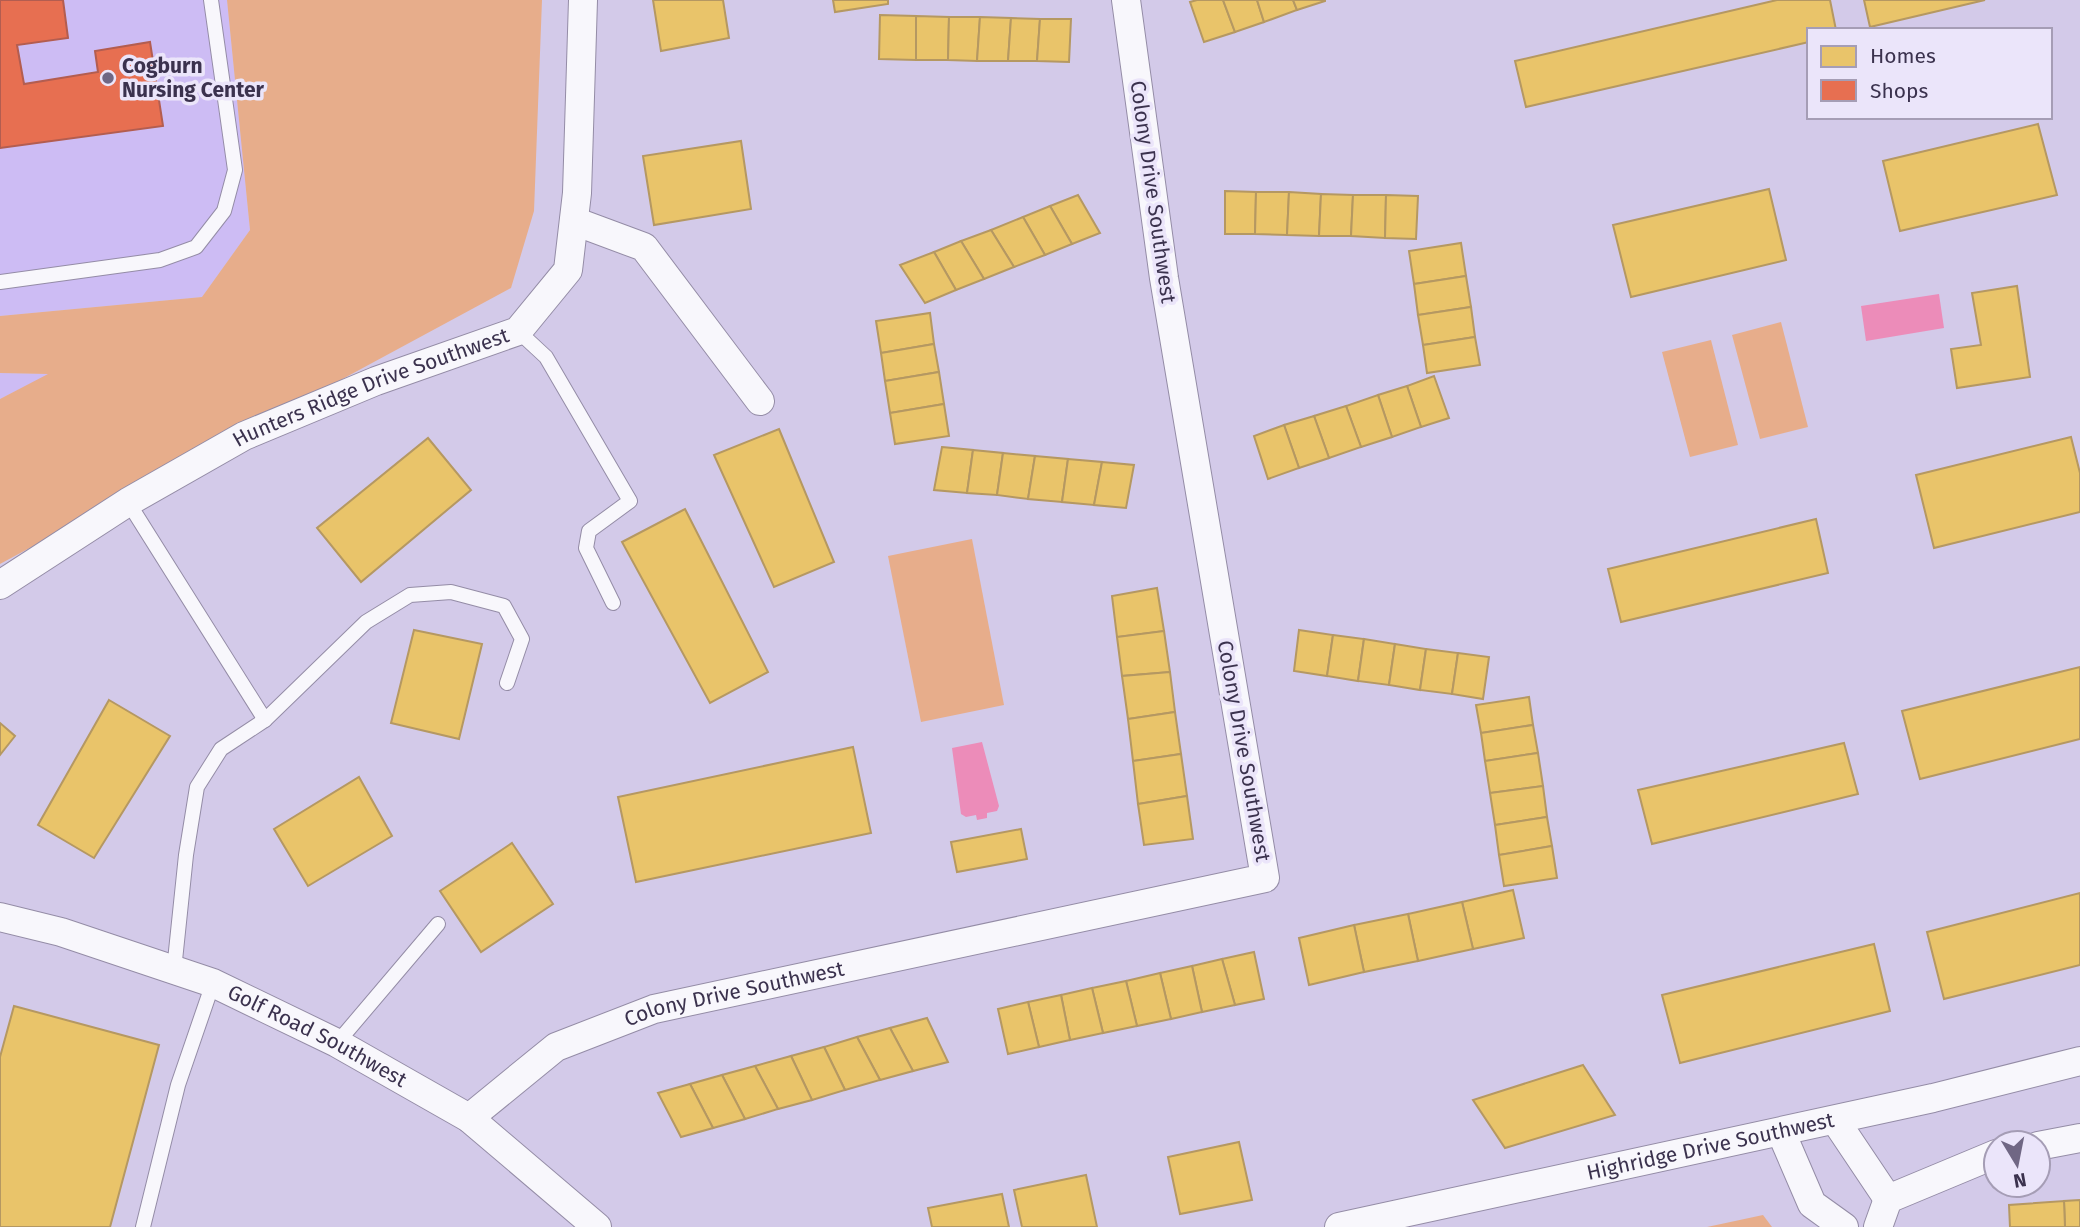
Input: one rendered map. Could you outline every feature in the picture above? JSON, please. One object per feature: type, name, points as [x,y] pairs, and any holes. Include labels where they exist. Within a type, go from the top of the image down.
[{"type":"street","name":"Hunters Ridge Drive Southwest","points":[[0,585],[128,502],[244,436],[376,381],[518,331],[568,270],[577,193],[583,0]]},
{"type":"street","name":"Colony Drive Southwest","points":[[469,1118],[556,1047],[654,1009],[1265,878],[1164,278],[1126,0]]},
{"type":"street","points":[[574,220],[644,247],[760,401]]},
{"type":"street","name":"Golf Road Southwest","points":[[0,917],[61,932],[213,983],[337,1042],[469,1118],[597,1227]]},
{"type":"street","name":"Highridge Drive Southwest","points":[[1339,1227],[1947,1095],[2080,1061]]},
{"type":"street","points":[[1835,1120],[1888,1199]]},
{"type":"street","points":[[1781,1132],[1812,1205],[1843,1227]]},
{"type":"street","points":[[2052,1143],[2080,1138]]},
{"type":"street","points":[[1878,1227],[1888,1199],[1982,1160]]},
{"type":"lane","points":[[0,282],[160,260],[196,247],[224,211],[235,170],[211,0]]},
{"type":"lane","points":[[518,331],[546,357],[631,502],[589,531],[586,548],[613,603]]},
{"type":"lane","points":[[128,502],[265,720]]},
{"type":"lane","points":[[174,970],[186,855],[197,787],[221,749],[265,720],[366,622],[410,595],[451,592],[504,606],[522,639],[507,683]]},
{"type":"lane","points":[[337,1042],[438,924]]},
{"type":"lane","points":[[144,1227],[178,1085],[213,983]]},
{"type":"shaded area","points":[[0,0],[227,0],[250,230],[202,297],[0,316]]},
{"type":"shaded area","points":[[227,0],[542,0],[534,211],[511,288],[0,564],[0,399],[48,374],[0,373],[0,316],[202,297],[250,230]]},
{"type":"shaded area","points":[[1939,294],[1944,328],[1866,341],[1861,306]]},
{"type":"shaded area","points":[[1781,322],[1808,427],[1760,439],[1732,335]]},
{"type":"shaded area","points":[[1711,340],[1738,445],[1690,457],[1662,352]]},
{"type":"shaded area","points":[[0,373],[50,374],[0,399]]},
{"type":"shaded area","points":[[972,539],[1004,705],[921,722],[888,556]]},
{"type":"shaded area","points":[[982,742],[999,806],[997,811],[987,813],[987,818],[977,820],[976,815],[966,817],[961,814],[952,748]]},
{"type":"shaded area","points":[[1763,1215],[1772,1227],[1707,1227]]},
{"type":"building: Homes","points":[[653,0],[723,0],[729,38],[661,51]]},
{"type":"building: Homes","points":[[833,0],[888,0],[888,4],[835,12]]},
{"type":"building: Homes","points":[[1223,0],[1235,32],[1204,42],[1190,2]]},
{"type":"building: Homes","points":[[1223,0],[1257,0],[1264,22],[1235,32]]},
{"type":"building: Homes","points":[[1257,0],[1293,0],[1297,10],[1264,22]]},
{"type":"building: Homes","points":[[1293,0],[1325,0],[1325,1],[1297,10]]},
{"type":"building: Homes","points":[[1777,0],[1830,0],[1836,28],[1807,28],[1807,42],[1526,107],[1515,61]]},
{"type":"building: Homes","points":[[1864,0],[1985,0],[1870,27]]},
{"type":"building: Homes","points":[[880,15],[916,16],[916,60],[879,59]]},
{"type":"building: Homes","points":[[916,16],[949,17],[948,60],[916,60]]},
{"type":"building: Homes","points":[[949,17],[980,17],[977,61],[948,60]]},
{"type":"building: Homes","points":[[980,17],[1011,18],[1008,61],[977,61]]},
{"type":"building: Homes","points":[[1011,18],[1040,19],[1037,61],[1008,61]]},
{"type":"building: Homes","points":[[1040,19],[1071,19],[1069,62],[1037,61]]},
{"type":"building: Homes","points":[[2038,124],[2057,195],[1900,231],[1883,161]]},
{"type":"building: Homes","points":[[741,141],[751,209],[654,225],[643,156]]},
{"type":"building: Homes","points":[[1769,189],[1786,260],[1631,297],[1613,225]]},
{"type":"building: Homes","points":[[1225,191],[1256,192],[1255,234],[1225,234]]},
{"type":"building: Homes","points":[[1256,192],[1289,192],[1287,235],[1255,234]]},
{"type":"building: Homes","points":[[1289,192],[1321,194],[1319,236],[1287,235]]},
{"type":"building: Homes","points":[[1321,194],[1353,195],[1351,236],[1319,236]]},
{"type":"building: Homes","points":[[1078,195],[1100,233],[1072,244],[1050,206]]},
{"type":"building: Homes","points":[[1353,195],[1386,195],[1385,238],[1351,236]]},
{"type":"building: Homes","points":[[1386,195],[1418,196],[1416,239],[1385,238]]},
{"type":"building: Homes","points":[[1050,206],[1072,244],[1045,255],[1023,217]]},
{"type":"building: Homes","points":[[1023,217],[1045,255],[1014,267],[991,230]]},
{"type":"building: Homes","points":[[991,230],[1014,267],[984,279],[961,241]]},
{"type":"building: Homes","points":[[961,241],[984,279],[956,290],[934,252]]},
{"type":"building: Homes","points":[[1461,243],[1466,276],[1414,284],[1409,251]]},
{"type":"building: Homes","points":[[934,252],[956,290],[925,303],[900,265]]},
{"type":"building: Homes","points":[[1466,276],[1471,307],[1418,315],[1414,284]]},
{"type":"building: Homes","points":[[2017,286],[2030,377],[1957,388],[1951,349],[1981,345],[1972,293]]},
{"type":"building: Homes","points":[[1471,307],[1475,337],[1423,345],[1418,315]]},
{"type":"building: Homes","points":[[930,313],[934,344],[881,353],[876,321]]},
{"type":"building: Homes","points":[[1475,337],[1480,365],[1427,373],[1423,345]]},
{"type":"building: Homes","points":[[934,344],[939,372],[885,381],[881,353]]},
{"type":"building: Homes","points":[[939,372],[944,404],[890,413],[885,381]]},
{"type":"building: Homes","points":[[1434,376],[1449,418],[1421,427],[1407,386]]},
{"type":"building: Homes","points":[[1407,386],[1421,427],[1392,437],[1378,395]]},
{"type":"building: Homes","points":[[1378,395],[1392,437],[1361,447],[1346,406]]},
{"type":"building: Homes","points":[[944,404],[949,436],[895,444],[890,413]]},
{"type":"building: Homes","points":[[1346,406],[1361,447],[1329,458],[1314,416]]},
{"type":"building: Homes","points":[[1314,416],[1329,458],[1299,468],[1284,425]]},
{"type":"building: Homes","points":[[1284,425],[1299,468],[1268,479],[1254,436]]},
{"type":"building: Homes","points":[[779,429],[834,562],[774,587],[714,455]]},
{"type":"building: Homes","points":[[2071,437],[2080,473],[2080,512],[1934,548],[1916,475]]},
{"type":"building: Homes","points":[[428,438],[471,490],[361,582],[317,528]]},
{"type":"building: Homes","points":[[942,447],[973,450],[967,493],[934,490]]},
{"type":"building: Homes","points":[[973,450],[1003,453],[997,495],[967,493]]},
{"type":"building: Homes","points":[[1003,453],[1035,456],[1028,499],[997,495]]},
{"type":"building: Homes","points":[[1035,456],[1068,459],[1062,502],[1028,499]]},
{"type":"building: Homes","points":[[1068,459],[1102,462],[1094,505],[1062,502]]},
{"type":"building: Homes","points":[[1102,462],[1134,465],[1126,508],[1094,505]]},
{"type":"building: Homes","points":[[685,509],[768,672],[710,703],[622,542]]},
{"type":"building: Homes","points":[[1816,519],[1828,573],[1621,622],[1608,569]]},
{"type":"building: Homes","points":[[1157,588],[1164,631],[1117,637],[1112,596]]},
{"type":"building: Homes","points":[[414,630],[482,644],[459,739],[391,723]]},
{"type":"building: Homes","points":[[1299,630],[1333,635],[1327,676],[1294,671]]},
{"type":"building: Homes","points":[[1164,631],[1170,672],[1122,676],[1117,637]]},
{"type":"building: Homes","points":[[1333,635],[1364,639],[1358,681],[1327,676]]},
{"type":"building: Homes","points":[[1364,639],[1395,644],[1389,685],[1358,681]]},
{"type":"building: Homes","points":[[1395,644],[1426,649],[1420,690],[1389,685]]},
{"type":"building: Homes","points":[[1426,649],[1458,653],[1452,694],[1420,690]]},
{"type":"building: Homes","points":[[1458,653],[1489,657],[1483,699],[1452,694]]},
{"type":"building: Homes","points":[[2080,667],[2080,739],[1920,779],[1902,711]]},
{"type":"building: Homes","points":[[1170,672],[1175,712],[1128,719],[1122,676]]},
{"type":"building: Homes","points":[[1529,697],[1533,725],[1481,733],[1476,705]]},
{"type":"building: Homes","points":[[109,700],[170,736],[94,858],[38,825]]},
{"type":"building: Homes","points":[[1175,712],[1181,754],[1133,761],[1128,719]]},
{"type":"building: Homes","points":[[0,723],[15,736],[0,755]]},
{"type":"building: Homes","points":[[1533,725],[1538,753],[1485,761],[1481,733]]},
{"type":"building: Homes","points":[[1844,743],[1858,794],[1652,844],[1638,790]]},
{"type":"building: Homes","points":[[853,747],[871,833],[636,882],[618,797]]},
{"type":"building: Homes","points":[[1538,753],[1543,786],[1490,793],[1485,761]]},
{"type":"building: Homes","points":[[1181,754],[1187,796],[1138,804],[1133,761]]},
{"type":"building: Homes","points":[[359,777],[392,836],[308,886],[274,829]]},
{"type":"building: Homes","points":[[1543,786],[1547,817],[1495,825],[1490,793]]},
{"type":"building: Homes","points":[[1187,796],[1193,839],[1144,845],[1138,804]]},
{"type":"building: Homes","points":[[1547,817],[1552,846],[1499,855],[1495,825]]},
{"type":"building: Homes","points":[[1021,829],[1027,859],[957,872],[951,842]]},
{"type":"building: Homes","points":[[512,843],[553,904],[481,952],[440,891]]},
{"type":"building: Homes","points":[[1552,846],[1557,878],[1504,886],[1499,855]]},
{"type":"building: Homes","points":[[1513,890],[1524,938],[1473,949],[1462,902]]},
{"type":"building: Homes","points":[[2080,893],[2080,965],[1944,999],[1927,932]]},
{"type":"building: Homes","points":[[1462,902],[1473,949],[1418,961],[1408,914]]},
{"type":"building: Homes","points":[[1408,914],[1418,961],[1364,972],[1354,925]]},
{"type":"building: Homes","points":[[1354,925],[1364,972],[1309,985],[1299,938]]},
{"type":"building: Homes","points":[[1874,944],[1890,1011],[1680,1063],[1662,995]]},
{"type":"building: Homes","points":[[1254,952],[1264,999],[1235,1005],[1222,959]]},
{"type":"building: Homes","points":[[1222,959],[1235,1005],[1202,1012],[1192,966]]},
{"type":"building: Homes","points":[[1192,966],[1202,1012],[1171,1019],[1160,973]]},
{"type":"building: Homes","points":[[1160,973],[1171,1019],[1137,1026],[1126,981]]},
{"type":"building: Homes","points":[[1126,981],[1137,1026],[1103,1033],[1092,988]]},
{"type":"building: Homes","points":[[1092,988],[1103,1033],[1070,1040],[1061,995]]},
{"type":"building: Homes","points":[[1061,995],[1070,1040],[1039,1047],[1028,1002]]},
{"type":"building: Homes","points":[[1028,1002],[1039,1047],[1008,1054],[998,1009]]},
{"type":"building: Homes","points":[[14,1006],[159,1045],[110,1227],[0,1227],[0,1057]]},
{"type":"building: Homes","points":[[927,1018],[948,1062],[913,1071],[890,1028]]},
{"type":"building: Homes","points":[[890,1028],[913,1071],[880,1080],[857,1037]]},
{"type":"building: Homes","points":[[857,1037],[880,1080],[845,1090],[824,1047]]},
{"type":"building: Homes","points":[[824,1047],[845,1090],[812,1100],[791,1056]]},
{"type":"building: Homes","points":[[791,1056],[812,1100],[778,1109],[755,1066]]},
{"type":"building: Homes","points":[[1583,1065],[1615,1115],[1505,1148],[1473,1100]]},
{"type":"building: Homes","points":[[755,1066],[778,1109],[745,1119],[722,1075]]},
{"type":"building: Homes","points":[[722,1075],[745,1119],[713,1128],[690,1084]]},
{"type":"building: Homes","points":[[690,1084],[713,1128],[681,1137],[658,1093]]},
{"type":"building: Homes","points":[[1239,1142],[1252,1200],[1180,1214],[1168,1157]]},
{"type":"building: Homes","points":[[1086,1175],[1097,1227],[1022,1227],[1014,1190]]},
{"type":"building: Homes","points":[[1002,1194],[1009,1227],[932,1227],[928,1208]]},
{"type":"building: Homes","points":[[2080,1200],[2080,1227],[2065,1227],[2064,1201]]},
{"type":"building: Homes","points":[[2064,1201],[2065,1227],[2010,1227],[2009,1205]]},
{"type":"building: Shops","name":"Cogburn Nursing Center","points":[[0,0],[63,0],[68,38],[17,45],[24,84],[98,72],[95,51],[150,42],[163,126],[0,148]]},
{"type":"place","name":"Cogburn Nursing Center","points":[[108,78]]}]
